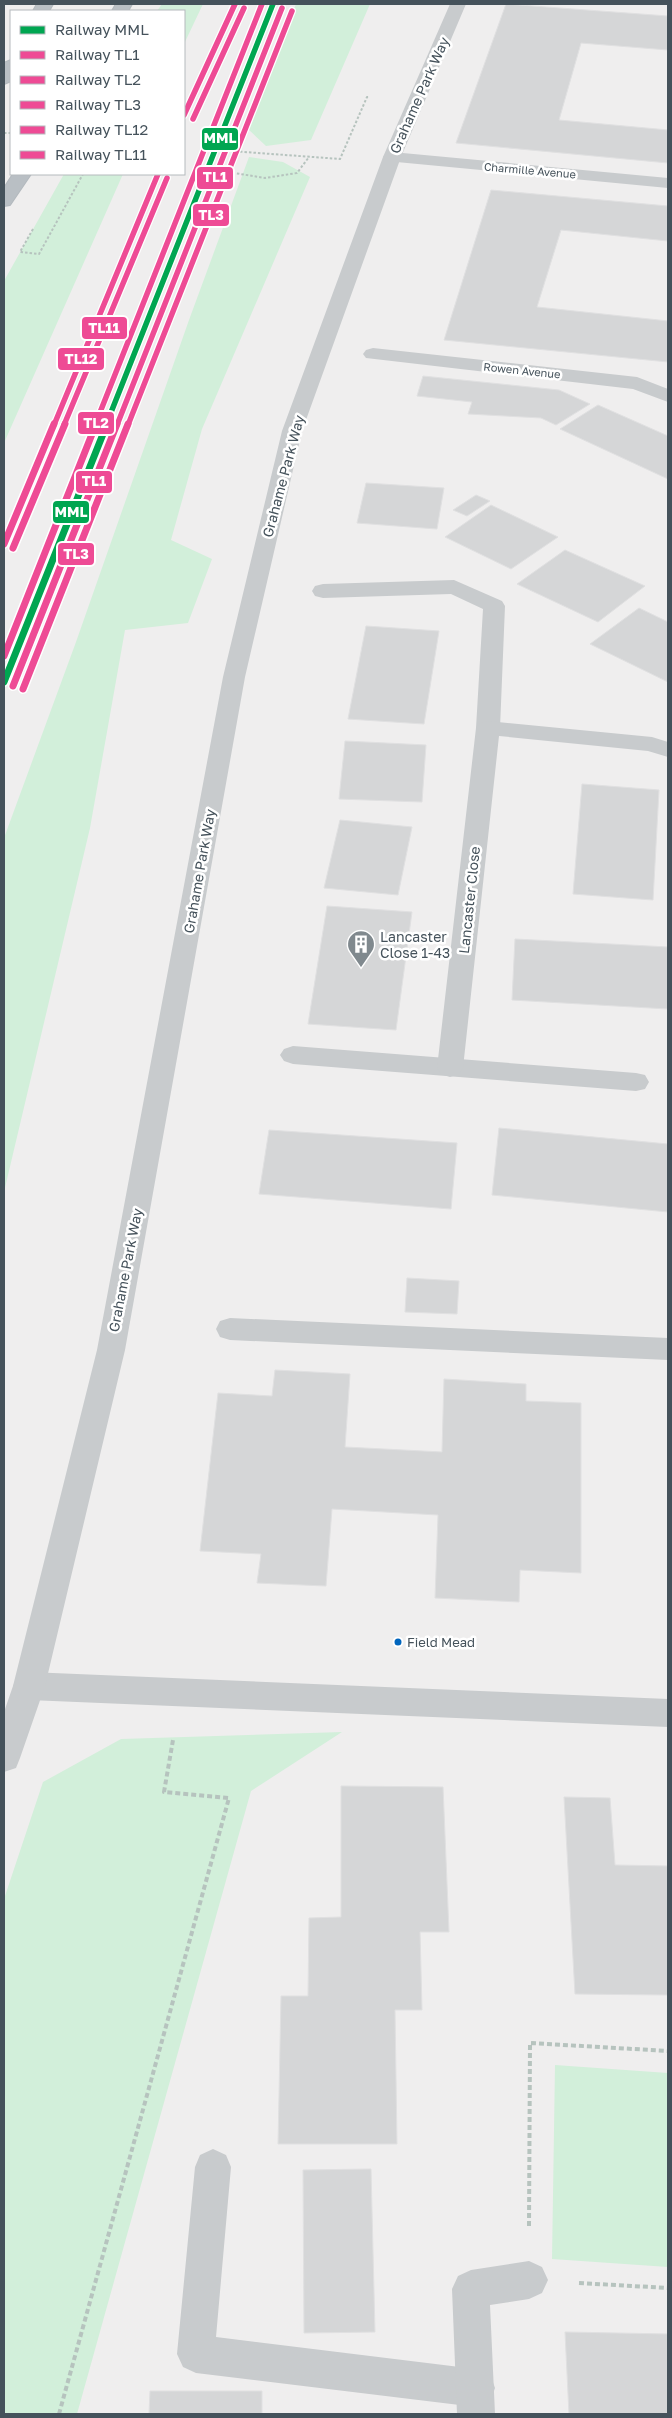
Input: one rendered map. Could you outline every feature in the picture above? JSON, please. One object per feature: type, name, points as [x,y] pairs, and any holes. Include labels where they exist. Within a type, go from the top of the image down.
[{"type":"highway","points":[[4,79],[10,67]]},
{"type":"highway","points":[[4,201],[21,175]]},
{"type":"street","name":"Grahame Park Way","points":[[4,1758],[29,1686],[110,1350],[234,677],[292,431],[392,157],[458,4]]},
{"type":"street","name":"Charmille Avenue","points":[[392,157],[668,183]]},
{"type":"street","name":"Rowen Avenue","points":[[373,354],[637,383],[668,396]]},
{"type":"street","name":"Lancaster Close","points":[[323,591],[454,587],[494,606],[488,728],[450,1068]]},
{"type":"street","points":[[488,728],[652,744],[668,750]]},
{"type":"street","points":[[293,1055],[636,1082]]},
{"type":"street","points":[[230,1330],[668,1350]]},
{"type":"street","points":[[29,1686],[668,1713]]},
{"type":"street","points":[[213,2167],[196,2354],[476,2401],[470,2289],[529,2280]]},
{"type":"path","points":[[228,172],[265,178],[297,172],[310,157],[232,151]]},
{"type":"path","points":[[20,252],[38,254],[82,175]]},
{"type":"path","points":[[59,2414],[229,1798],[164,1792],[182,1692]]},
{"type":"path","points":[[668,2051],[530,2043],[529,2280],[668,2288]]},
{"type":"green space","points":[[162,4],[203,4],[185,42],[185,10],[158,10]]},
{"type":"green space","points":[[296,4],[370,4],[311,140],[266,146],[248,129]]},
{"type":"green space","points":[[249,157],[283,162],[310,177],[202,429],[171,540],[212,559],[188,623],[125,630],[90,828],[4,1192],[4,838]]},
{"type":"green space","points":[[63,175],[123,175],[4,443],[4,281]]},
{"type":"green space","points":[[342,1732],[251,1791],[77,2414],[4,2414],[4,1899],[43,1782],[121,1739]]},
{"type":"green space","points":[[555,2065],[668,2073],[668,2267],[552,2259]]},
{"type":"building","points":[[506,4],[668,16],[668,50],[581,43],[559,120],[668,130],[668,163],[456,143]]},
{"type":"building","points":[[491,190],[668,206],[668,241],[561,230],[537,307],[668,321],[668,362],[444,340]]},
{"type":"building","points":[[423,376],[559,390],[590,404],[556,425],[541,418],[468,414],[472,402],[417,396]]},
{"type":"building","points":[[598,405],[668,436],[668,479],[560,429]]},
{"type":"building","points":[[366,483],[444,488],[437,529],[357,523]]},
{"type":"building","points":[[476,495],[490,501],[467,516],[453,510]]},
{"type":"building","points":[[491,505],[558,537],[511,569],[445,537]]},
{"type":"building","points":[[565,550],[645,586],[598,622],[517,584]]},
{"type":"building","points":[[639,608],[668,622],[668,682],[590,644]]},
{"type":"building","points":[[366,626],[439,631],[424,724],[348,719]]},
{"type":"building","points":[[345,741],[426,745],[422,802],[339,799]]},
{"type":"building","points":[[582,784],[659,790],[653,900],[573,894]]},
{"type":"building","points":[[340,820],[412,827],[398,895],[324,888]]},
{"type":"building","name":"Lancaster Close 1-43","points":[[327,906],[412,912],[396,1030],[308,1024]]},
{"type":"building","points":[[515,939],[668,947],[668,1009],[512,1000]]},
{"type":"building","points":[[499,1128],[668,1144],[668,1212],[492,1195]]},
{"type":"building","points":[[269,1130],[457,1143],[451,1209],[259,1194]]},
{"type":"building","points":[[407,1278],[459,1281],[457,1314],[405,1312]]},
{"type":"building","points":[[275,1370],[350,1374],[345,1447],[442,1452],[444,1379],[526,1384],[526,1401],[581,1403],[581,1573],[520,1570],[519,1602],[435,1598],[438,1515],[332,1509],[326,1586],[257,1583],[261,1554],[200,1551],[218,1393],[272,1396]]},
{"type":"building","points":[[341,1786],[443,1787],[449,1932],[420,1932],[422,2010],[395,2010],[397,2144],[278,2144],[281,1996],[308,1996],[309,1918],[341,1917]]},
{"type":"building","points":[[564,1797],[610,1798],[615,1865],[668,1866],[668,1995],[575,1994]]},
{"type":"building","points":[[371,2169],[375,2332],[304,2333],[303,2170]]},
{"type":"building","points":[[565,2332],[668,2334],[668,2414],[569,2414]]},
{"type":"building","points":[[150,2391],[262,2391],[262,2414],[149,2414]]},
{"type":"rail line","name":"TL12","points":[[185,113],[235,4]]},
{"type":"rail line","name":"TL2","points":[[4,656],[262,4]]},
{"type":"rail line","name":"MML","points":[[4,682],[273,4]]},
{"type":"rail line","name":"TL11","points":[[193,119],[244,8]]},
{"type":"rail line","name":"TL1","points":[[13,686],[282,8]]},
{"type":"rail line","name":"TL3","points":[[23,689],[292,11]]},
{"type":"rail line","name":"TL12","points":[[4,544],[158,175]]},
{"type":"rail line","name":"TL11","points":[[13,548],[167,178]]},
{"type":"place","name":"Lancaster Close 1-43","points":[[361,968]]},
{"type":"place","name":"Field Mead","points":[[398,1642]]}]
